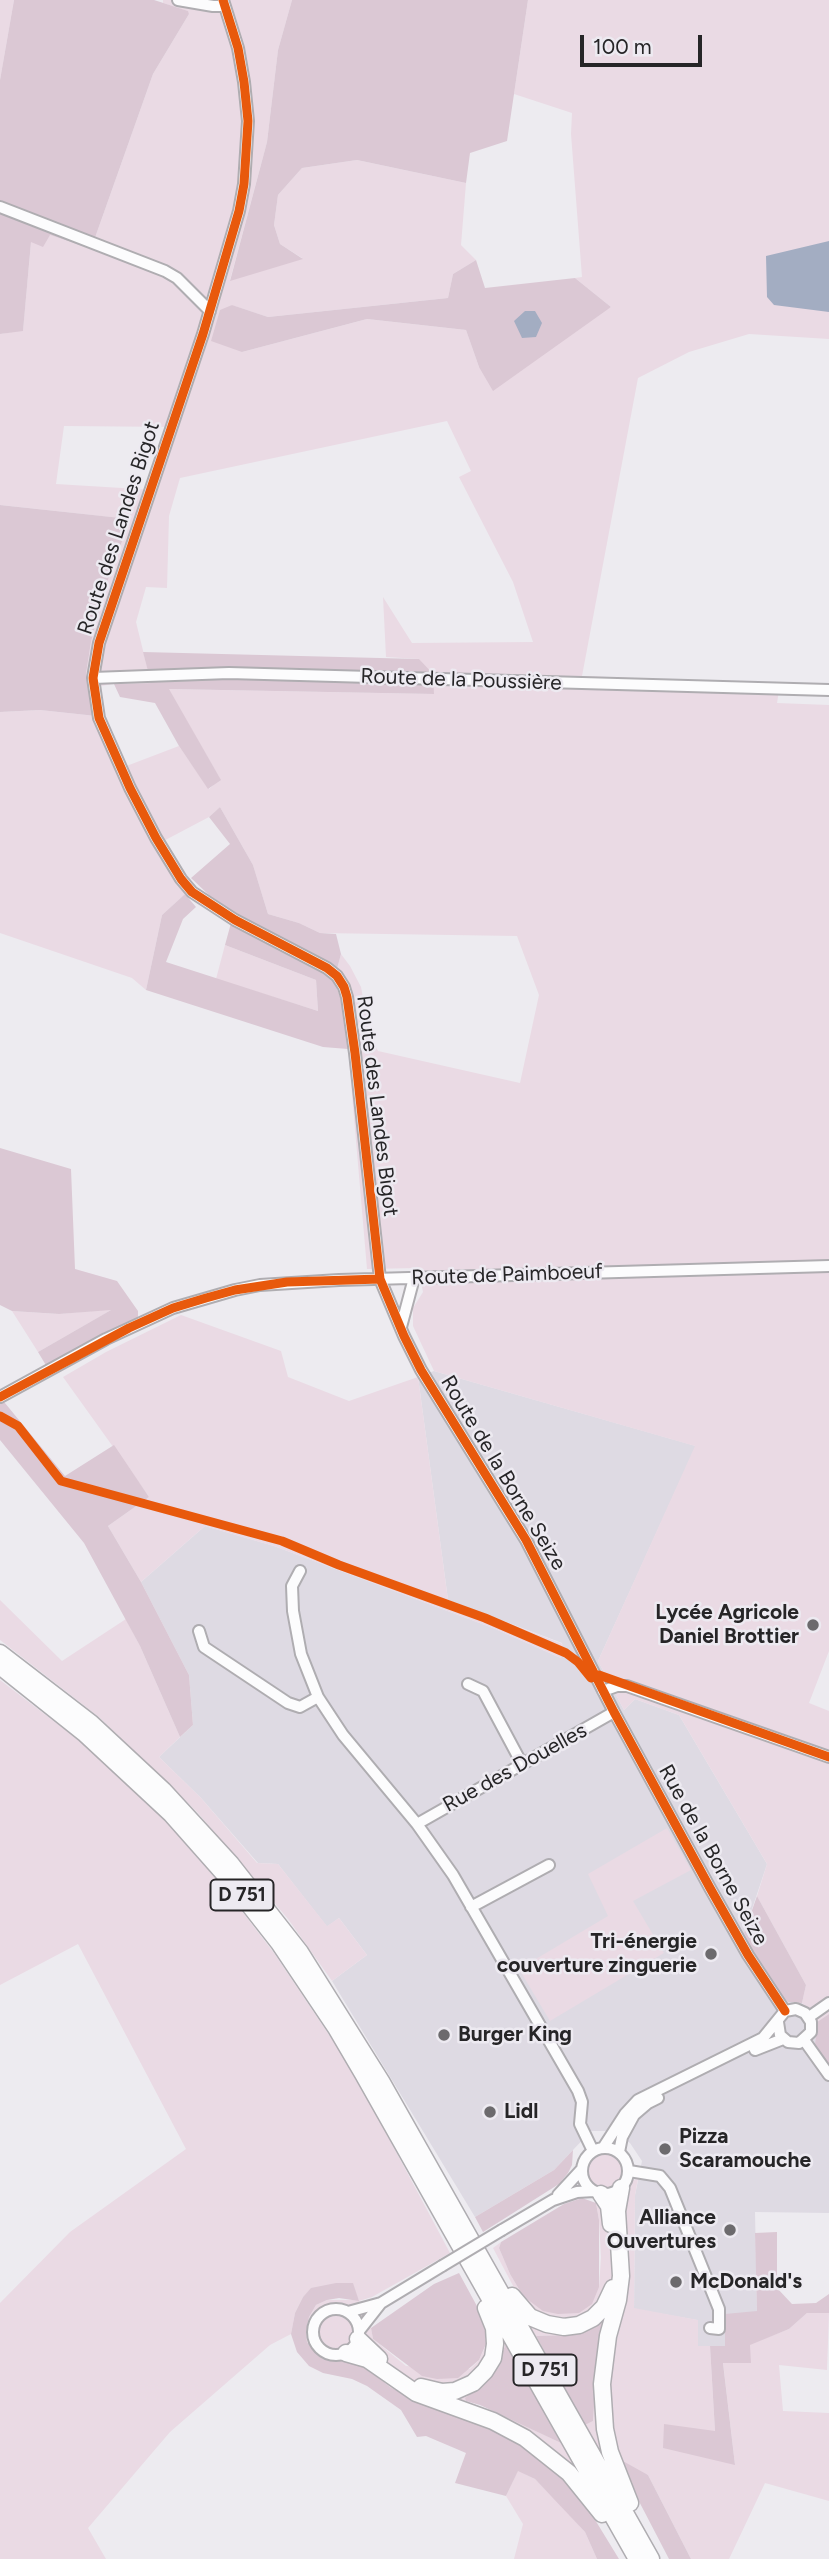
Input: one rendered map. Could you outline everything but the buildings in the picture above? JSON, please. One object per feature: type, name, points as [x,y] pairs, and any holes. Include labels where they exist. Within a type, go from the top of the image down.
[{"type":"highway","name":"D 751","points":[[0,1653],[65,1702],[141,1768],[210,1839],[282,1927],[327,1993],[446,2193],[644,2555]]},
{"type":"highway","name":"D 751","points":[[0,1667],[50,1704],[135,1778],[232,1882],[279,1943],[336,2028],[466,2255],[644,2555]]},
{"type":"highway","points":[[621,2188],[617,2211],[621,2276],[604,2361],[603,2403],[614,2464],[645,2533],[644,2555]]},
{"type":"highway","points":[[446,2193],[463,2210],[518,2305],[539,2321],[564,2327],[579,2325],[593,2318],[604,2307],[612,2292],[614,2274],[610,2213],[597,2192]]},
{"type":"highway","points":[[359,2335],[372,2355],[422,2387],[442,2392],[464,2388],[473,2383],[485,2371],[492,2358],[495,2337],[490,2316],[465,2268],[466,2255]]},
{"type":"highway","points":[[346,2353],[366,2359],[416,2393],[493,2421],[539,2447],[569,2473],[590,2497],[630,2559]]},
{"type":"street","points":[[178,0],[213,6],[224,3]]},
{"type":"street","name":"Route des Landes Bigot","points":[[224,3],[238,48],[248,121],[247,158],[239,211],[210,311],[99,643],[93,678],[95,700],[103,727],[130,788],[181,879],[192,892],[205,902],[327,968],[337,976],[344,987],[355,1053],[380,1279]]},
{"type":"street","points":[[0,207],[165,271],[177,278],[210,311]]},
{"type":"street","name":"Route de la Poussière","points":[[93,678],[243,673],[829,690]]},
{"type":"street","name":"Route de Paimboeuf","points":[[0,1396],[118,1333],[173,1308],[260,1285],[829,1266]]},
{"type":"street","points":[[401,1327],[414,1278]]},
{"type":"street","points":[[380,1279],[401,1327]]},
{"type":"street","name":"Route de la Borne Seize","points":[[401,1327],[421,1370],[526,1540],[614,1712]]},
{"type":"street","points":[[300,1571],[292,1586],[293,1611],[302,1654],[318,1697],[342,1735],[417,1824],[453,1875],[578,2091],[582,2102],[580,2128],[598,2149],[619,2152],[629,2171],[621,2188],[612,2193],[577,2192],[554,2200],[381,2303],[348,2312],[334,2309],[328,2311],[317,2320],[314,2328],[318,2346],[326,2353],[346,2353],[355,2346],[359,2335],[381,2303]]},
{"type":"street","points":[[199,1631],[204,1647],[288,1703],[300,1707],[318,1697]]},
{"type":"street","points":[[468,1684],[483,1691],[523,1764]]},
{"type":"street","points":[[603,1691],[627,1686],[829,1757]]},
{"type":"street","name":"Rue des Douelles","points":[[417,1824],[614,1712]]},
{"type":"street","name":"Rue de la Borne Seize","points":[[614,1712],[748,1955],[785,2011]]},
{"type":"street","points":[[471,1907],[549,1865]]},
{"type":"street","points":[[809,2017],[829,2003]]},
{"type":"street","points":[[554,2200],[582,2169],[587,2156],[598,2149],[638,2100],[764,2038],[785,2011],[796,2009],[809,2017]]},
{"type":"street","points":[[778,2022],[778,2031],[783,2039],[793,2043],[804,2040],[811,2032],[809,2017]]},
{"type":"street","points":[[619,2152],[627,2126],[634,2115],[648,2103],[783,2039]]},
{"type":"street","points":[[804,2040],[829,2075]]},
{"type":"street","points":[[582,2169],[585,2182],[597,2192]]},
{"type":"street","points":[[629,2171],[660,2176],[670,2188],[719,2309],[719,2329],[709,2328]]},
{"type":"street","points":[[348,2312],[357,2322],[359,2335]]},
{"type":"shaded area","points":[[0,0],[14,0],[0,80]]},
{"type":"shaded area","points":[[14,0],[154,0],[188,11],[189,14],[153,74],[91,249],[50,235],[43,247],[31,242],[23,331],[0,334],[0,80]]},
{"type":"shaded area","points":[[163,0],[292,0],[278,50],[267,142],[230,280],[302,258],[280,244],[274,225],[278,195],[302,168],[357,160],[466,183],[461,245],[476,260],[453,274],[448,298],[268,317],[231,305],[242,352],[367,319],[466,330],[479,367],[611,307],[575,278],[582,277],[571,134],[572,113],[514,94],[528,0],[829,0],[829,339],[749,334],[689,352],[638,378],[582,676],[780,684],[777,703],[829,705],[829,1651],[809,1703],[829,1711],[829,2014],[817,2022],[802,2003],[806,1985],[757,1896],[767,1864],[679,1715],[635,1699],[624,1710],[598,1661],[695,1446],[434,1371],[413,1326],[413,1308],[423,1292],[418,1268],[367,1269],[349,1059],[341,999],[334,980],[341,954],[361,987],[370,1035],[378,1051],[520,1083],[539,995],[517,936],[320,933],[299,923],[268,914],[253,865],[220,807],[209,817],[154,846],[185,894],[162,915],[146,990],[132,978],[0,933],[0,712],[40,710],[96,716],[116,770],[179,746],[209,789],[220,779],[168,689],[433,694],[419,659],[386,657],[383,597],[412,643],[533,642],[513,582],[459,477],[471,471],[447,421],[180,478],[169,516],[167,588],[146,587],[136,622],[151,683],[87,688],[86,674],[91,642],[105,588],[129,519],[0,505],[0,334],[23,330],[31,242],[50,235],[91,249],[153,74],[189,14],[163,3]],"holes":[[[64,426],[177,427],[155,490],[56,484]]]},
{"type":"shaded area","points":[[292,0],[528,0],[507,141],[470,153],[466,183],[357,160],[302,168],[278,195],[274,225],[280,244],[303,259],[230,281],[267,142],[278,50]]},
{"type":"shaded area","points":[[476,260],[485,288],[575,278],[611,307],[493,391],[479,367],[466,330],[367,319],[242,352],[211,341],[220,310],[232,305],[268,317],[448,298],[453,274]]},
{"type":"shaded area","points":[[0,505],[130,519],[105,588],[91,642],[86,674],[96,716],[40,710],[0,712]]},
{"type":"shaded area","points":[[143,652],[419,659],[433,674],[434,694],[169,689],[221,780],[208,789],[179,746],[155,703],[120,697],[114,684],[151,683]]},
{"type":"shaded area","points":[[220,807],[253,865],[268,914],[299,923],[320,933],[336,934],[341,954],[334,980],[341,999],[348,1049],[323,1047],[146,990],[162,915],[185,894],[196,907],[183,919],[166,962],[318,1011],[316,980],[225,945],[234,912],[210,896],[191,878],[230,844],[209,817]]},
{"type":"shaded area","points":[[225,945],[316,980],[318,1011],[216,979]]},
{"type":"shaded area","points":[[0,1148],[71,1169],[75,1269],[117,1281],[138,1311],[138,1318],[47,1367],[38,1352],[111,1310],[59,1314],[12,1311],[0,1305]]},
{"type":"shaded area","points":[[113,1309],[38,1352],[12,1311],[59,1314]]},
{"type":"shaded area","points":[[181,1315],[281,1351],[288,1377],[349,1401],[418,1377],[448,1600],[563,1644],[561,1658],[493,1628],[274,1546],[205,1526],[141,1582],[108,1526],[149,1497],[63,1377],[106,1352]]},
{"type":"shaded area","points":[[434,1371],[696,1446],[598,1661],[624,1710],[635,1699],[679,1715],[767,1864],[744,1933],[788,2002],[802,2003],[817,2022],[815,2044],[829,2066],[829,2213],[755,2212],[757,2311],[725,2347],[698,2346],[697,2320],[634,2309],[635,2195],[642,2161],[630,2143],[608,2131],[591,2131],[554,2170],[475,2217],[332,1981],[367,1955],[339,1918],[327,1927],[278,1864],[258,1863],[201,1798],[159,1757],[193,1725],[189,1675],[141,1582],[205,1526],[274,1546],[493,1628],[561,1658],[562,1643],[448,1600],[418,1377]]},
{"type":"shaded area","points":[[0,1397],[65,1476],[114,1445],[149,1497],[108,1526],[141,1582],[189,1675],[193,1725],[180,1737],[140,1646],[84,1543],[0,1440]]},
{"type":"shaded area","points":[[0,1600],[62,1661],[126,1619],[180,1737],[159,1757],[201,1798],[257,1863],[278,1864],[327,1926],[339,1918],[367,1955],[332,1981],[288,1919],[197,1812],[100,1718],[0,1640]]},
{"type":"shaded area","points":[[0,1680],[85,1745],[147,1801],[224,1888],[274,1953],[352,2069],[450,2253],[372,2297],[359,2301],[373,2339],[406,2366],[470,2369],[479,2360],[486,2345],[484,2319],[501,2333],[506,2344],[490,2378],[466,2398],[466,2401],[561,2443],[587,2483],[390,2387],[364,2366],[323,2359],[307,2342],[309,2317],[316,2305],[327,2300],[359,2300],[321,2287],[311,2289],[303,2297],[295,2313],[291,2334],[270,2345],[170,2432],[88,2528],[106,2559],[0,2559],[0,2303],[70,2232],[186,2149],[78,1944],[0,1985]]},
{"type":"shaded area","points":[[667,1828],[691,1870],[633,1901],[664,1953],[550,2021],[519,1969],[608,1916],[588,1874]]},
{"type":"shaded area","points":[[757,1896],[806,1985],[802,2003],[788,2002],[776,1990],[761,1969],[744,1933]]},
{"type":"shaded area","points":[[829,2014],[829,2066],[815,2044],[817,2022]]},
{"type":"shaded area","points":[[573,2150],[572,2165],[559,2184],[483,2232],[475,2217],[554,2170]]},
{"type":"shaded area","points":[[605,2152],[618,2157],[623,2170],[618,2183],[605,2188],[592,2183],[587,2170],[592,2157]]},
{"type":"shaded area","points":[[638,2179],[635,2195],[634,2308],[698,2320],[698,2346],[710,2346],[715,2431],[735,2465],[723,2362],[750,2344],[789,2329],[807,2313],[829,2313],[827,2370],[779,2365],[783,2411],[829,2413],[829,2501],[765,2483],[729,2559],[691,2559],[648,2475],[608,2466],[585,2425],[593,2421],[594,2405],[587,2329],[565,2335],[536,2336],[526,2321],[520,2299],[493,2248],[501,2242],[499,2248],[523,2296],[599,2287],[601,2257],[596,2203],[613,2199],[625,2192],[633,2180]]},
{"type":"shaded area","points":[[582,2198],[596,2203],[599,2220],[599,2287],[592,2304],[579,2313],[558,2314],[543,2311],[523,2296],[499,2248],[501,2242],[564,2204]]},
{"type":"shaded area","points":[[777,2232],[777,2288],[792,2304],[816,2303],[829,2294],[829,2313],[807,2313],[789,2329],[750,2345],[751,2363],[723,2363],[735,2465],[663,2448],[664,2424],[715,2431],[710,2346],[725,2346],[725,2314],[757,2311],[755,2233]]},
{"type":"shaded area","points":[[459,2273],[484,2319],[486,2344],[479,2360],[458,2378],[437,2379],[422,2376],[373,2339],[371,2328],[434,2284]]},
{"type":"shaded area","points":[[353,2283],[359,2301],[339,2298],[316,2305],[309,2317],[306,2332],[307,2342],[313,2350],[323,2359],[364,2366],[390,2387],[426,2405],[506,2434],[538,2455],[569,2482],[619,2559],[597,2559],[585,2532],[535,2479],[518,2471],[506,2496],[455,2483],[466,2453],[426,2436],[417,2437],[401,2410],[367,2386],[309,2366],[297,2352],[291,2334],[295,2313],[311,2288]]},
{"type":"shaded area","points":[[604,2315],[607,2320],[598,2349],[593,2421],[585,2425],[536,2336],[565,2335],[587,2329]]},
{"type":"shaded area","points":[[506,2344],[561,2443],[466,2401],[465,2398],[490,2378]]},
{"type":"shaded area","points":[[621,2460],[648,2475],[691,2559],[669,2559],[618,2461]]},
{"type":"shaded area","points":[[518,2470],[535,2479],[585,2532],[597,2559],[514,2559],[523,2524],[506,2496]]},
{"type":"water","points":[[829,241],[829,312],[774,305],[767,297],[766,256]]},
{"type":"water","points":[[525,311],[535,311],[542,323],[536,337],[522,338],[514,321]]},
{"type":"cycle path","points":[[223,0],[238,48],[244,82],[248,121],[244,184],[239,211],[203,334],[99,643],[93,678],[99,718],[156,838],[192,892],[235,920],[327,968],[337,976],[344,987],[355,1053],[380,1279],[404,1336],[421,1370],[526,1540],[614,1712],[710,1888],[748,1955],[785,2011]]},
{"type":"cycle path","points":[[0,1397],[129,1328],[173,1308],[235,1290],[287,1282],[380,1279]]},
{"type":"cycle path","points":[[0,1416],[18,1426],[61,1481],[282,1541],[339,1565],[485,1618],[566,1653],[578,1662],[591,1678],[599,1675],[829,1757]]},
{"type":"place","name":"Lycée Agricole Daniel Brottier","points":[[813,1625]]},
{"type":"place","name":"Tri-énergie couverture zinguerie","points":[[711,1954]]},
{"type":"place","name":"Burger King","points":[[444,2035]]},
{"type":"place","name":"Lidl","points":[[490,2112]]},
{"type":"place","name":"Pizza Scaramouche","points":[[665,2149]]},
{"type":"place","name":"Alliance Ouvertures","points":[[730,2230]]},
{"type":"place","name":"McDonald's","points":[[676,2282]]}]
